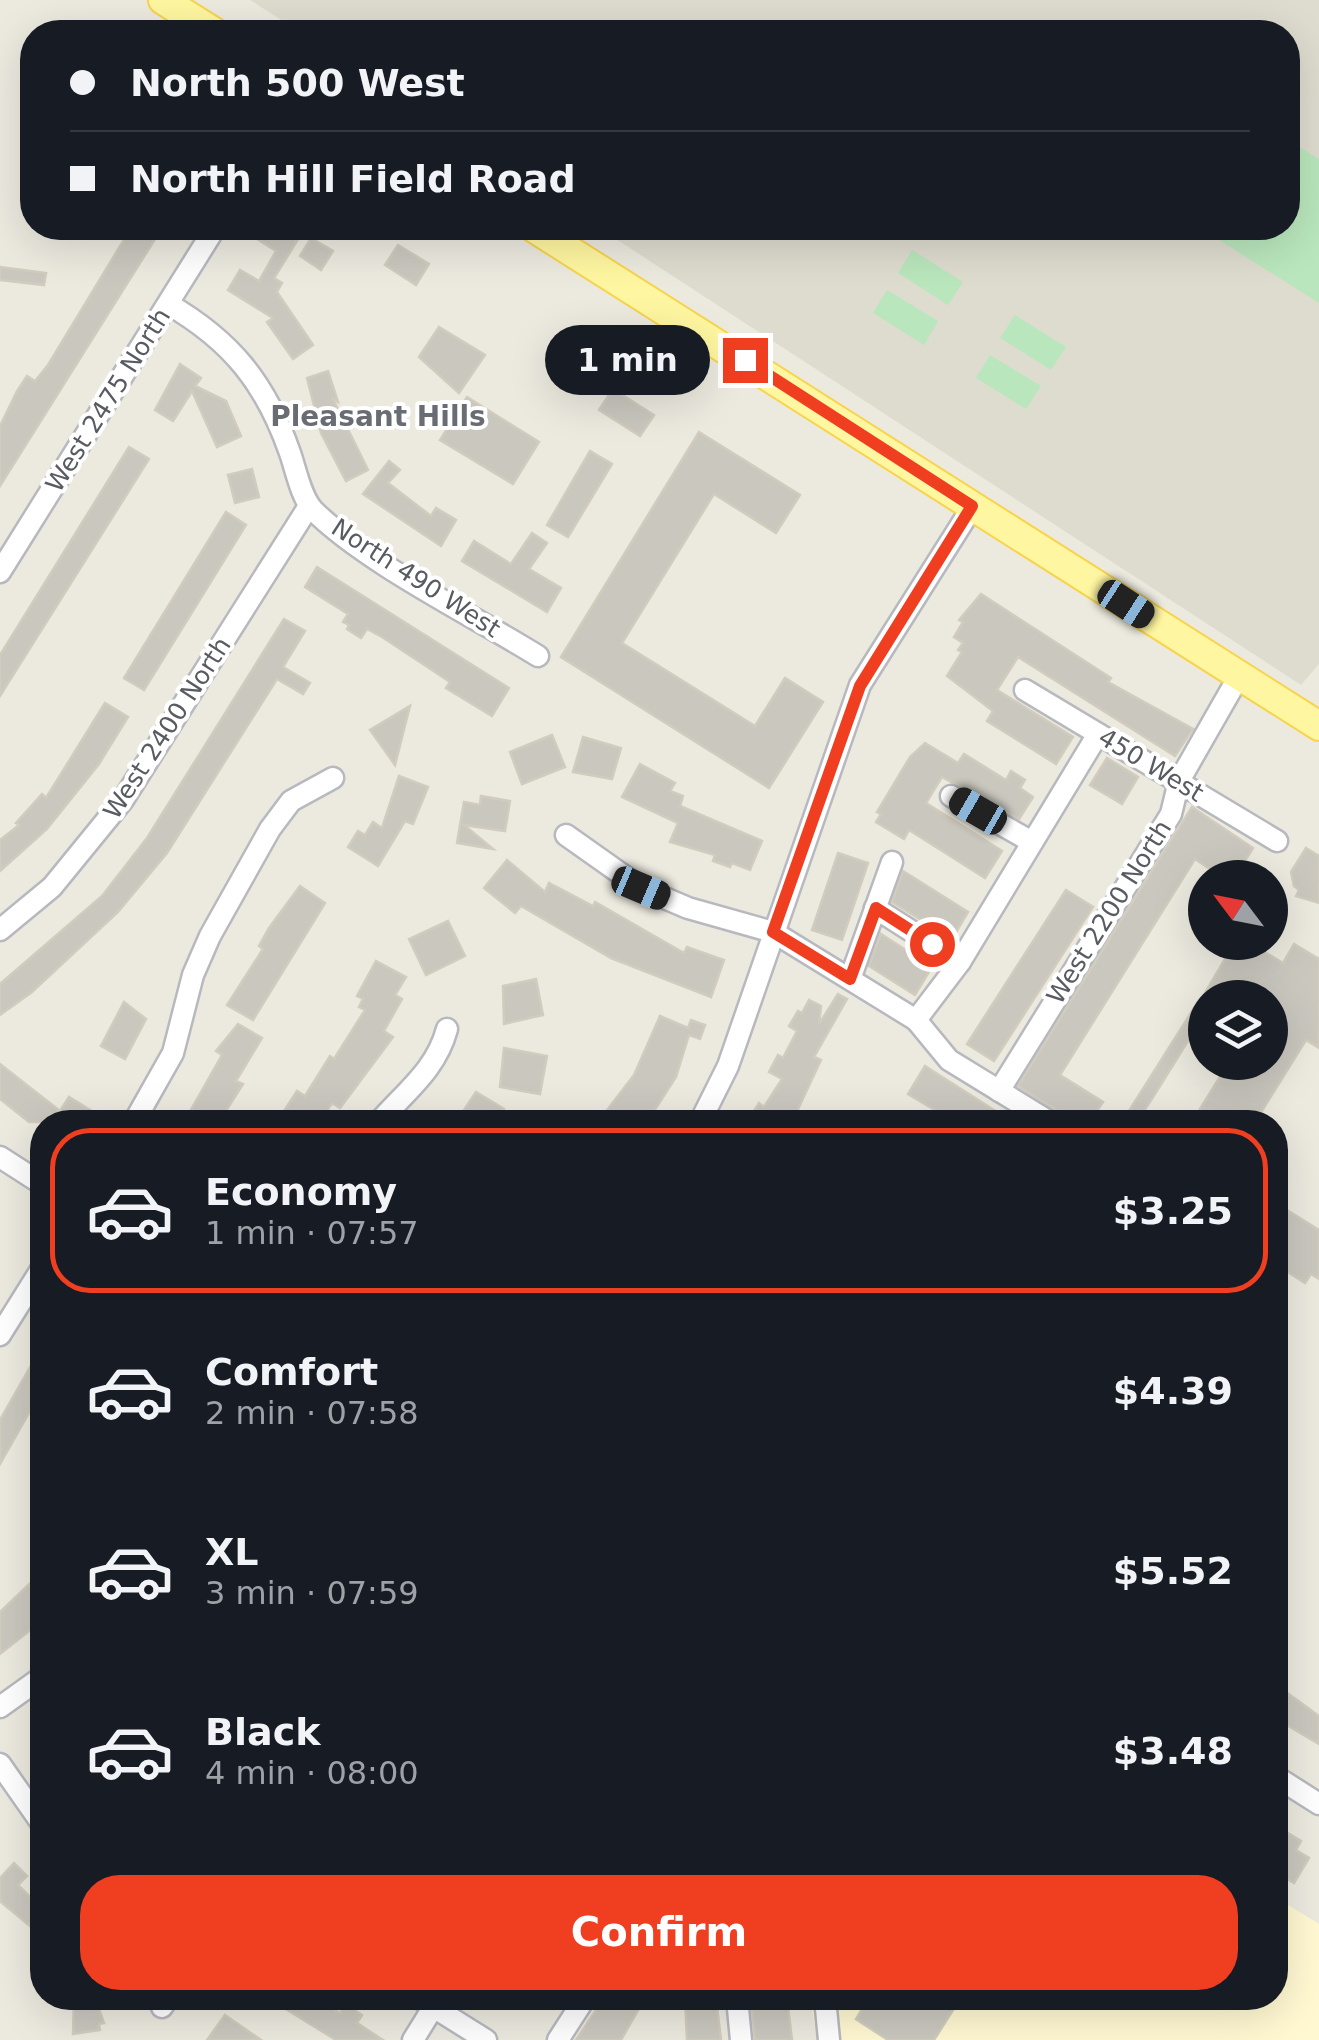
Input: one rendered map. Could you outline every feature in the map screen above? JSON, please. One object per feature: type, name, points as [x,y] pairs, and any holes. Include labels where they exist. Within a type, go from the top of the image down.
[{"type":"main road","points":[[163,0],[195,20]]},
{"type":"main road","points":[[553,240],[1319,726]]},
{"type":"street","name":"West 2475 North","points":[[0,572],[208,240]]},
{"type":"street","name":"North 490 West","points":[[168,304],[210,330],[254,373],[275,408],[309,506],[365,550],[538,656]]},
{"type":"street","name":"West 2400 North","points":[[0,930],[52,887],[123,800],[309,506]]},
{"type":"street","points":[[706,1110],[728,1066],[860,686],[972,506]]},
{"type":"street","name":"West 2200 North","points":[[999,1091],[1171,814],[1179,781],[1239,676]]},
{"type":"street","name":"450 West","points":[[1025,690],[1277,841]]},
{"type":"street","points":[[916,1020],[960,962],[1098,734]]},
{"type":"street","points":[[141,1110],[173,1053],[193,975],[210,936],[270,829],[291,800],[333,778]]},
{"type":"street","points":[[952,796],[1032,842]]},
{"type":"street","points":[[566,835],[641,888],[688,908],[773,932],[916,1020],[948,1060],[1030,1110]]},
{"type":"street","points":[[850,979],[892,862]]},
{"type":"street","points":[[876,908],[960,962]]},
{"type":"street","points":[[391,1110],[440,1053],[446,1029]]},
{"type":"street","points":[[0,1157],[30,1176]]},
{"type":"street","points":[[0,1335],[30,1287]]},
{"type":"street","points":[[0,1707],[30,1685]]},
{"type":"street","points":[[0,1764],[30,1807]]},
{"type":"street","points":[[1288,1784],[1319,1804]]},
{"type":"street","points":[[412,2040],[426,2010]]},
{"type":"street","points":[[445,2010],[486,2040]]},
{"type":"street","points":[[558,2040],[577,2010]]},
{"type":"street","points":[[738,2010],[741,2040]]},
{"type":"street","points":[[826,2010],[830,2040]]},
{"type":"shaded area","points":[[250,0],[1319,0],[1319,664],[1301,685],[617,240],[1300,240],[1300,20],[281,20]]},
{"type":"shaded area","points":[[1288,1905],[1319,1924],[1319,2040],[817,2040],[812,2010],[1288,2010]]},
{"type":"green space","points":[[1300,147],[1319,159],[1319,303],[1219,240],[1300,240]]},
{"type":"green space","points":[[912,250],[963,282],[948,305],[898,273]]},
{"type":"green space","points":[[887,290],[938,321],[924,345],[873,313]]},
{"type":"green space","points":[[1015,315],[1066,347],[1051,370],[1000,338]]},
{"type":"green space","points":[[990,355],[1041,386],[1026,409],[976,378]]},
{"type":"building","points":[[124,240],[154,240],[0,486],[0,426],[27,376],[35,381]]},
{"type":"building","points":[[259,240],[297,241],[274,278],[282,283],[277,292],[313,345],[293,359],[267,322],[273,318],[228,290],[240,270],[259,281],[276,251]]},
{"type":"building","points":[[310,240],[333,251],[321,270],[300,256]]},
{"type":"building","points":[[398,245],[429,264],[416,285],[385,265]]},
{"type":"building","points":[[0,267],[46,273],[44,285],[0,280]]},
{"type":"building","points":[[439,327],[485,355],[459,393],[419,357]]},
{"type":"building","points":[[180,364],[201,378],[195,386],[226,401],[241,436],[217,447],[192,391],[173,421],[155,410]]},
{"type":"building","points":[[328,371],[338,402],[333,399],[368,470],[346,481],[321,433],[307,378]]},
{"type":"building","points":[[613,389],[654,415],[640,436],[599,410]]},
{"type":"building","points":[[467,397],[539,442],[513,484],[440,440]]},
{"type":"building","points":[[699,432],[800,495],[776,533],[714,494],[622,643],[755,726],[785,678],[823,702],[769,788],[561,657]]},
{"type":"building","points":[[129,447],[149,459],[0,696],[0,655]]},
{"type":"building","points":[[590,451],[612,464],[568,537],[547,525]]},
{"type":"building","points":[[389,461],[400,470],[388,483],[431,516],[436,508],[456,520],[441,546],[363,494]]},
{"type":"building","points":[[252,469],[259,497],[235,503],[228,475]]},
{"type":"building","points":[[226,512],[246,525],[144,690],[124,678]]},
{"type":"building","points":[[532,533],[547,543],[529,569],[561,588],[547,612],[462,561],[474,541],[511,564]]},
{"type":"building","points":[[317,567],[509,688],[492,716],[446,688],[450,682],[382,637],[367,629],[361,638],[347,629],[349,625],[343,622],[348,614],[305,587]]},
{"type":"building","points":[[981,594],[1111,678],[1108,682],[1193,729],[1175,756],[1018,657],[997,690],[1073,737],[1056,764],[987,721],[993,711],[947,676],[962,652],[958,650],[963,643],[954,637],[963,622],[959,620]]},
{"type":"building","points":[[284,619],[305,631],[283,667],[310,683],[303,694],[277,679],[167,853],[118,912],[32,992],[0,1015],[0,984],[102,896],[147,838]]},
{"type":"building","points":[[105,703],[128,717],[99,764],[47,829],[0,871],[0,840],[19,825],[16,823],[42,794],[46,798]]},
{"type":"building","points":[[410,706],[395,765],[370,730]]},
{"type":"building","points":[[552,735],[565,767],[522,784],[510,752]]},
{"type":"building","points":[[583,737],[621,748],[612,779],[573,772]]},
{"type":"building","points":[[925,743],[958,763],[964,754],[1006,780],[1011,771],[1025,780],[1020,788],[1033,797],[1019,819],[942,777],[926,803],[1002,851],[985,878],[909,830],[904,839],[876,822],[881,814],[877,812],[910,757]]},
{"type":"building","points":[[1107,758],[1138,777],[1122,804],[1090,785]]},
{"type":"building","points":[[640,764],[675,783],[670,791],[683,796],[680,806],[762,841],[750,870],[732,863],[730,867],[713,861],[715,855],[670,842],[678,823],[622,797]]},
{"type":"building","points":[[399,776],[428,787],[413,824],[405,821],[378,866],[348,847],[358,831],[365,835],[373,822],[382,828]]},
{"type":"building","points":[[481,796],[510,801],[505,831],[464,825],[493,849],[457,843],[464,802],[480,805]]},
{"type":"building","points":[[1192,807],[1253,848],[1246,860],[1188,860],[1188,870],[1060,1075],[1103,1102],[1098,1110],[1057,1110],[1018,1086]]},
{"type":"building","points":[[1306,848],[1319,856],[1319,903],[1296,896],[1299,890],[1291,872]]},
{"type":"building","points":[[838,853],[868,863],[842,940],[812,930]]},
{"type":"building","points":[[507,860],[545,892],[549,883],[593,906],[595,902],[684,953],[687,947],[724,960],[711,997],[611,958],[521,906],[515,913],[484,888]]},
{"type":"building","points":[[903,871],[968,912],[952,939],[892,902]]},
{"type":"building","points":[[300,886],[325,903],[253,1020],[227,1005],[263,949],[259,946],[269,928]]},
{"type":"building","points":[[1066,890],[1093,907],[994,1061],[967,1044]]},
{"type":"building","points":[[448,921],[465,956],[426,975],[409,939]]},
{"type":"building","points":[[881,934],[932,967],[915,995],[869,966]]},
{"type":"building","points":[[1294,944],[1319,959],[1319,1048],[1306,1040],[1288,1069],[1288,980],[1213,980],[1224,960],[1283,963]]},
{"type":"building","points":[[376,961],[406,977],[395,995],[402,999],[384,1031],[393,1037],[340,1108],[332,1103],[328,1110],[285,1110],[297,1091],[305,1096],[330,1056],[334,1059],[365,1010],[359,1007],[363,999],[357,996]]},
{"type":"building","points":[[536,979],[543,1015],[504,1024],[503,986]]},
{"type":"building","points":[[838,994],[847,999],[814,1057],[821,1060],[798,1110],[755,1110],[759,1103],[764,1107],[782,1079],[769,1072],[778,1055],[783,1058],[797,1031],[789,1026],[809,1000],[821,1006],[819,1024]]},
{"type":"building","points":[[124,1002],[146,1019],[125,1059],[101,1046]]},
{"type":"building","points":[[660,1016],[688,1028],[691,1020],[705,1025],[700,1039],[689,1035],[676,1077],[655,1110],[607,1110],[634,1075]]},
{"type":"building","points":[[1188,1018],[1188,1041],[1145,1110],[1130,1110]]},
{"type":"building","points":[[238,1024],[262,1038],[236,1081],[243,1084],[227,1110],[191,1110],[222,1055],[216,1051]]},
{"type":"building","points":[[504,1048],[547,1056],[540,1094],[500,1087]]},
{"type":"building","points":[[0,1064],[59,1110],[30,1110],[29,1122],[0,1099]]},
{"type":"building","points":[[925,1066],[993,1110],[935,1110],[908,1094]]},
{"type":"building","points":[[1218,1080],[1281,1080],[1262,1110],[1199,1110]]},
{"type":"building","points":[[476,1092],[504,1109],[503,1110],[464,1110]]},
{"type":"building","points":[[69,1097],[90,1110],[61,1110]]},
{"type":"building","points":[[1288,1211],[1319,1230],[1319,1279],[1311,1274],[1305,1283],[1288,1272]]},
{"type":"building","points":[[30,1367],[30,1411],[0,1464],[0,1420]]},
{"type":"building","points":[[30,1583],[30,1630],[0,1654],[0,1612]]},
{"type":"building","points":[[1288,1693],[1319,1716],[1319,1744],[1288,1726]]},
{"type":"building","points":[[1288,1833],[1301,1841],[1296,1850],[1309,1858],[1294,1883],[1288,1880]]},
{"type":"building","points":[[14,1863],[27,1876],[18,1885],[30,1897],[30,1926],[0,1901],[0,1878]]},
{"type":"building","points":[[74,2010],[99,2010],[104,2023],[99,2024],[100,2030],[73,2034]]},
{"type":"building","points":[[287,2010],[355,2010],[362,2015],[357,2023],[383,2040],[336,2040]]},
{"type":"building","points":[[596,2010],[638,2010],[621,2040],[576,2040]]},
{"type":"building","points":[[686,2010],[717,2010],[721,2040],[687,2040]]},
{"type":"building","points":[[752,2010],[788,2010],[792,2040],[755,2040]]},
{"type":"building","points":[[862,2010],[953,2010],[934,2040],[888,2040],[856,2019]]},
{"type":"building","points":[[225,2015],[261,2040],[207,2040]]},
{"type":"district","name":"Pleasant Hills","points":[[378,416]]},
{"type":"route","points":[[745,360],[972,506],[860,686],[773,932],[850,979],[876,908],[932,944]]}]
